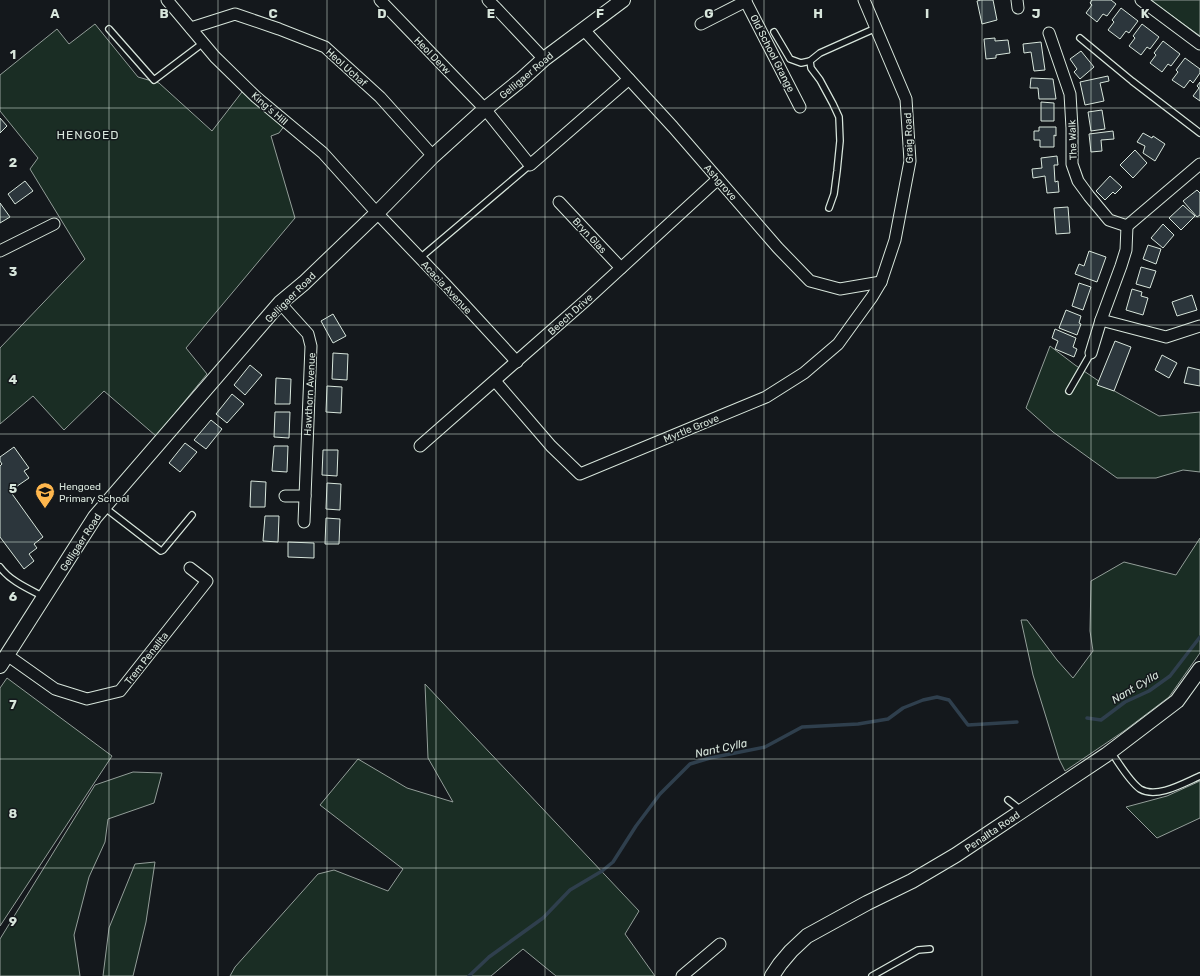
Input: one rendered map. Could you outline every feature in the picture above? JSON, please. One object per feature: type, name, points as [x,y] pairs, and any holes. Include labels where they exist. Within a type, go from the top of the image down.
[{"type":"street","name":"King's Hill","points":[[167,0],[215,57],[256,97],[323,153],[377,213]]},
{"type":"street","name":"Heol Derw","points":[[380,0],[485,109],[530,165]]},
{"type":"street","name":"Gelligaer Road","points":[[4,660],[95,517],[280,303],[304,283],[377,213],[432,156],[485,109],[544,59],[623,0]]},
{"type":"street","name":"Graig Road","points":[[864,0],[906,100],[910,161],[895,240],[881,282]]},
{"type":"street","points":[[1141,0],[1200,44]]},
{"type":"street","points":[[701,24],[746,1]]},
{"type":"street","name":"Old School Grange","points":[[746,1],[800,107]]},
{"type":"street","points":[[494,2],[544,59]]},
{"type":"street","name":"Heol Uchaf","points":[[191,28],[235,14],[279,28],[325,47],[380,97],[432,156]]},
{"type":"street","name":"Ashgrove","points":[[584,30],[673,127],[778,248],[810,281],[840,290],[881,282]]},
{"type":"street","name":"The Walk","points":[[1050,33],[1070,94],[1072,164],[1078,181],[1109,220],[1127,226]]},
{"type":"street","points":[[530,165],[629,79]]},
{"type":"street","points":[[1090,353],[1126,250],[1127,226],[1200,164]]},
{"type":"street","name":"Beech Drive","points":[[420,446],[517,362],[718,179]]},
{"type":"street","name":"Bryn Glas","points":[[559,202],[621,268]]},
{"type":"street","name":"Acacia Avenue","points":[[377,213],[517,362]]},
{"type":"street","points":[[0,252],[54,224]]},
{"type":"street","name":"Myrtle Grove","points":[[495,381],[551,446],[580,474],[766,397],[804,373],[838,344],[881,282]]},
{"type":"street","name":"Hawthorn Avenue","points":[[280,303],[308,334],[311,346],[304,522]]},
{"type":"street","points":[[1101,320],[1166,337],[1200,326]]},
{"type":"street","points":[[285,496],[305,496]]},
{"type":"street","name":"Trem Penallta","points":[[4,660],[55,689],[87,699],[120,690],[207,581],[190,568]]},
{"type":"street","name":"Penallta Road","points":[[772,976],[787,955],[807,936],[867,903],[912,881],[956,855],[1111,751],[1177,701],[1200,669]]},
{"type":"street","points":[[682,976],[720,944]]},
{"type":"lane","points":[[774,32],[790,59],[801,63],[810,61],[820,53],[876,28]]},
{"type":"lane","points":[[109,29],[154,80],[202,43]]},
{"type":"lane","points":[[1080,38],[1132,81],[1200,133]]},
{"type":"lane","points":[[810,61],[811,68],[820,80],[839,117],[840,141],[834,194],[830,208]]},
{"type":"lane","points":[[420,258],[530,165]]},
{"type":"lane","points":[[1069,391],[1090,353]]},
{"type":"lane","points":[[104,507],[162,551],[192,515]]},
{"type":"lane","points":[[0,567],[11,578],[44,597]]},
{"type":"lane","points":[[1111,751],[1132,780],[1141,789],[1152,793],[1164,791],[1200,776]]},
{"type":"lane","points":[[1008,800],[1022,811]]},
{"type":"lane","points":[[872,976],[911,953],[918,950],[930,949]]},
{"type":"green space","points":[[1150,0],[1200,0],[1200,36]]},
{"type":"green space","points":[[95,24],[138,77],[159,83],[212,131],[242,92],[285,125],[279,133],[271,136],[295,218],[186,348],[207,374],[156,436],[104,391],[64,430],[33,396],[0,424],[0,348],[85,259],[30,169],[38,158],[0,111],[0,75],[57,29],[69,44]]},
{"type":"green space","points":[[1050,346],[1109,388],[1159,416],[1200,412],[1200,472],[1183,470],[1156,478],[1117,478],[1053,432],[1026,408]]},
{"type":"green space","points":[[1200,538],[1200,653],[1169,697],[1124,731],[1065,771],[1059,759],[1033,675],[1021,620],[1027,620],[1057,660],[1073,678],[1093,651],[1090,631],[1091,581],[1124,562],[1176,575]]},
{"type":"green space","points":[[7,678],[112,756],[0,926],[0,688]]},
{"type":"green space","points":[[425,684],[639,911],[625,934],[655,976],[556,976],[523,949],[491,976],[230,976],[235,967],[318,874],[334,870],[388,891],[403,869],[320,805],[358,759],[407,788],[453,802],[428,758]]},
{"type":"green space","points":[[133,772],[162,773],[154,803],[108,819],[105,842],[89,877],[74,935],[80,976],[0,976],[0,939],[95,785]]},
{"type":"green space","points":[[1200,781],[1200,818],[1157,838],[1126,807],[1167,796]]},
{"type":"green space","points":[[155,862],[146,922],[133,976],[103,976],[109,928],[135,864]]},
{"type":"building","points":[[993,0],[997,20],[982,24],[977,1]]},
{"type":"building","points":[[1092,0],[1111,0],[1116,4],[1107,16],[1103,14],[1097,22],[1086,13],[1092,5],[1090,3]]},
{"type":"building","points":[[1121,8],[1138,21],[1129,33],[1126,31],[1120,39],[1108,30],[1114,22],[1112,20]]},
{"type":"building","points":[[1142,24],[1159,37],[1150,49],[1147,47],[1141,55],[1129,46],[1135,38],[1133,36]]},
{"type":"building","points":[[995,38],[995,41],[1008,40],[1010,53],[996,55],[996,58],[986,59],[984,39]]},
{"type":"building","points":[[1163,41],[1180,54],[1171,66],[1168,64],[1162,72],[1150,63],[1156,55],[1154,53]]},
{"type":"building","points":[[1041,42],[1045,70],[1034,71],[1031,52],[1024,53],[1023,44]]},
{"type":"building","points":[[1081,51],[1094,67],[1080,79],[1074,72],[1077,69],[1070,59]]},
{"type":"building","points":[[1185,58],[1200,69],[1200,73],[1193,83],[1190,80],[1184,88],[1172,80],[1178,72],[1176,70]]},
{"type":"building","points":[[1108,76],[1109,81],[1100,83],[1104,101],[1085,105],[1080,82]]},
{"type":"building","points":[[1031,78],[1053,79],[1056,99],[1039,99],[1038,88],[1030,88]]},
{"type":"building","points":[[1200,82],[1200,101],[1193,96],[1199,88],[1197,86]]},
{"type":"building","points":[[1041,102],[1054,103],[1054,121],[1041,121]]},
{"type":"building","points":[[1102,110],[1105,129],[1091,131],[1088,112]]},
{"type":"building","points":[[0,118],[7,126],[0,133]]},
{"type":"building","points":[[1039,127],[1056,127],[1054,147],[1040,147],[1040,140],[1034,140],[1034,131],[1039,131]]},
{"type":"building","points":[[1113,131],[1114,139],[1101,140],[1102,151],[1091,152],[1089,134]]},
{"type":"building","points":[[1143,133],[1152,138],[1153,136],[1165,144],[1155,161],[1143,153],[1145,146],[1137,142]]},
{"type":"building","points":[[1135,150],[1147,163],[1133,178],[1120,165]]},
{"type":"building","points":[[1057,156],[1058,165],[1054,165],[1055,182],[1058,181],[1059,192],[1047,193],[1045,176],[1033,178],[1032,169],[1042,168],[1041,158]]},
{"type":"building","points":[[1110,176],[1122,187],[1115,194],[1113,192],[1105,200],[1096,191]]},
{"type":"building","points":[[25,181],[33,191],[15,204],[8,194]]},
{"type":"building","points":[[1197,190],[1200,193],[1200,215],[1197,217],[1183,201]]},
{"type":"building","points":[[0,203],[10,217],[0,223]]},
{"type":"building","points":[[1183,205],[1195,216],[1181,230],[1169,218]]},
{"type":"building","points":[[1068,207],[1070,233],[1056,234],[1054,208]]},
{"type":"building","points":[[1163,224],[1174,235],[1163,248],[1151,238]]},
{"type":"building","points":[[1148,245],[1161,249],[1156,264],[1143,259]]},
{"type":"building","points":[[1089,251],[1106,257],[1097,282],[1075,274],[1079,264],[1084,266]]},
{"type":"building","points":[[1141,267],[1156,271],[1150,288],[1136,284]]},
{"type":"building","points":[[1079,283],[1091,287],[1083,310],[1072,306]]},
{"type":"building","points":[[1132,289],[1142,292],[1141,296],[1148,298],[1143,315],[1126,310]]},
{"type":"building","points":[[1192,295],[1197,310],[1177,316],[1172,302]]},
{"type":"building","points":[[1066,310],[1081,316],[1079,323],[1081,324],[1077,335],[1059,328]]},
{"type":"building","points":[[333,314],[346,336],[333,343],[321,321]]},
{"type":"building","points":[[1055,329],[1076,338],[1073,347],[1077,349],[1074,357],[1055,349],[1058,341],[1052,338]]},
{"type":"building","points":[[1115,341],[1131,347],[1114,391],[1097,385]]},
{"type":"building","points":[[333,353],[348,354],[347,380],[332,379]]},
{"type":"building","points":[[1162,355],[1177,363],[1169,378],[1155,370]]},
{"type":"building","points":[[250,365],[262,375],[245,395],[234,385]]},
{"type":"building","points":[[1188,367],[1200,370],[1200,386],[1184,383]]},
{"type":"building","points":[[276,378],[291,379],[290,404],[275,404]]},
{"type":"building","points":[[327,386],[342,387],[341,413],[326,412]]},
{"type":"building","points":[[232,394],[244,404],[227,423],[216,414]]},
{"type":"building","points":[[275,412],[290,412],[289,438],[274,437]]},
{"type":"building","points":[[211,420],[222,429],[206,449],[194,440]]},
{"type":"building","points":[[185,443],[197,452],[180,472],[169,463]]},
{"type":"building","points":[[274,446],[288,446],[287,472],[272,471]]},
{"type":"building","points":[[14,447],[29,468],[24,471],[29,478],[10,491],[43,537],[34,544],[37,548],[29,554],[34,561],[24,569],[0,537],[0,466],[2,464],[0,457]]},
{"type":"building","points":[[323,450],[338,450],[337,476],[322,475]]},
{"type":"building","points":[[251,481],[266,482],[265,507],[250,507]]},
{"type":"building","points":[[327,483],[341,484],[340,510],[326,509]]},
{"type":"building","points":[[265,516],[279,516],[278,542],[263,541]]},
{"type":"building","points":[[326,518],[340,519],[339,544],[325,544]]},
{"type":"building","points":[[288,542],[314,543],[314,558],[288,557]]},
{"type":"waterway","name":"Nant Cylla","points":[[1087,718],[1101,720],[1125,702],[1149,691],[1170,676],[1200,637]]},
{"type":"waterway","name":"Nant Cylla","points":[[469,976],[489,957],[543,918],[570,890],[602,871],[613,862],[636,826],[660,794],[690,764],[710,758],[765,747],[802,727],[858,724],[888,719],[903,708],[923,700],[937,697],[949,700],[968,725],[1017,722]]},
{"type":"place","name":"Hengoed Primary School","points":[[45,509]]},
{"type":"district","name":"HENGOED","points":[[88,135]]}]
